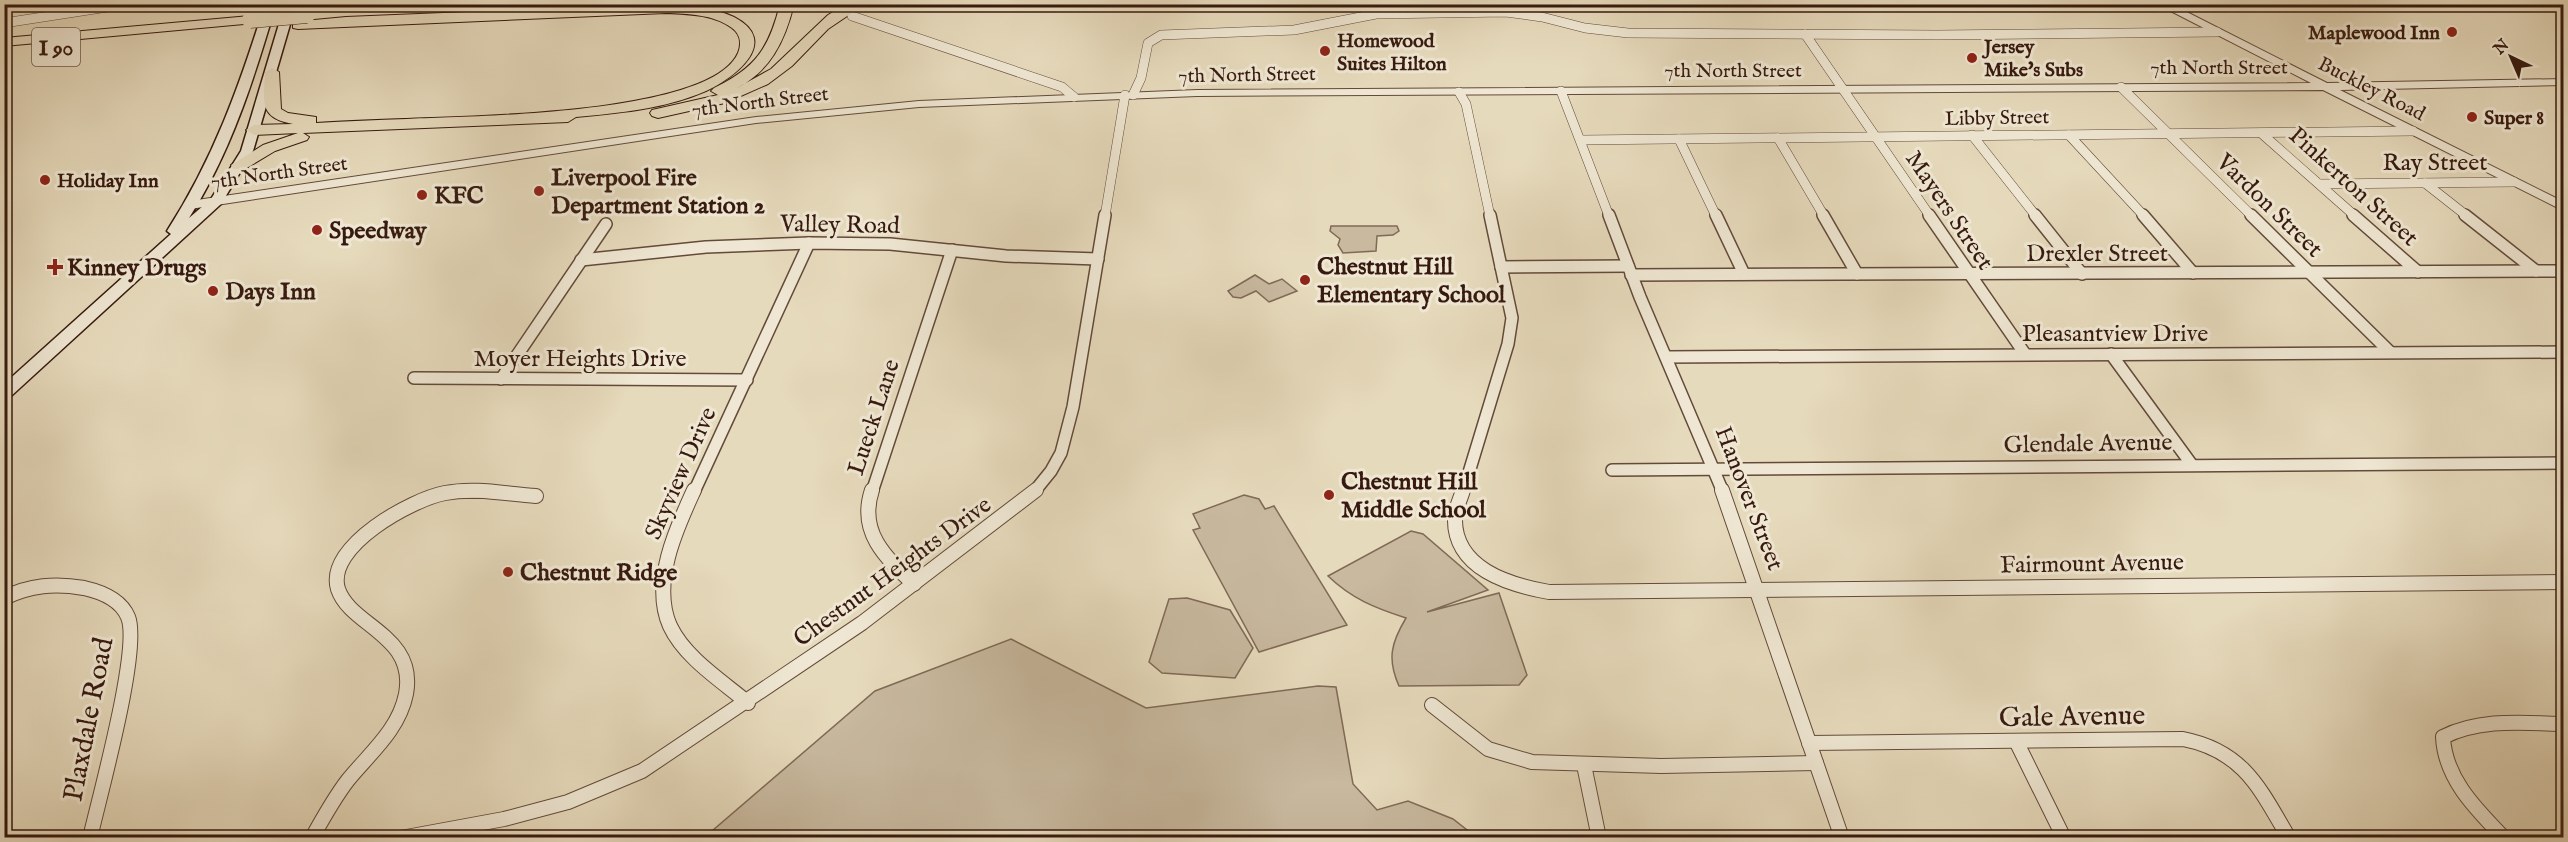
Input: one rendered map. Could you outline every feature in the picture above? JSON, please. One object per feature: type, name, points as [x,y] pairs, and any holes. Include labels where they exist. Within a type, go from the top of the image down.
[{"type":"highway","name":"I 90","points":[[4,51],[303,20],[420,4]]},
{"type":"highway","name":"I 90","points":[[303,20],[333,22],[522,4]]},
{"type":"highway","points":[[254,130],[651,108],[717,88],[736,78],[759,58],[773,35],[781,4]]},
{"type":"highway","points":[[607,115],[656,110],[692,101],[729,87],[748,75],[776,44],[787,4]]},
{"type":"highway","points":[[333,22],[615,10],[680,10],[727,19],[742,30],[747,40],[746,51],[738,63],[696,89],[643,105],[553,115]]},
{"type":"highway","points":[[272,72],[270,106],[274,112],[284,117],[414,122],[658,113],[699,106],[739,93],[775,72],[824,23],[855,10]]},
{"type":"highway","name":"I 90","points":[[4,42],[249,25]]},
{"type":"highway","points":[[233,176],[269,148],[307,136],[414,122]]},
{"type":"main road","points":[[162,250],[206,179],[229,129],[271,4]]},
{"type":"main road","points":[[4,393],[216,201],[233,176],[254,130],[291,4]]},
{"type":"main road","points":[[254,130],[248,117],[256,80],[255,56]]},
{"type":"main road","points":[[229,129],[254,130]]},
{"type":"main road","points":[[229,129],[235,135],[233,176]]},
{"type":"street","points":[[4,23],[127,4]]},
{"type":"street","name":"Buckley Road","points":[[2162,4],[2564,207]]},
{"type":"street","points":[[855,10],[1062,87],[1074,97]]},
{"type":"street","name":"Chestnut Heights Drive","points":[[401,837],[504,819],[568,802],[604,789],[658,761],[748,703],[914,584],[1009,513],[1037,489],[1056,462],[1073,407],[1129,95],[1141,78],[1148,43],[1161,35],[1189,32],[1294,30],[1376,14],[1506,12],[1618,32],[1805,34],[2217,32]]},
{"type":"street","name":"Mayers Street","points":[[1805,34],[2025,354]]},
{"type":"street","name":"7th North Street","points":[[190,205],[809,114],[919,104],[1129,95],[2325,86],[2564,82]]},
{"type":"street","name":"Vardon Street","points":[[2121,87],[2390,352]]},
{"type":"street","name":"Hanover Street","points":[[1562,91],[1630,271],[1714,469],[1759,589],[1816,763]]},
{"type":"street","name":"Fairmount Avenue","points":[[1459,92],[1466,104],[1512,318],[1511,334],[1455,517],[1457,536],[1467,555],[1477,566],[1494,578],[1521,588],[1550,592],[2564,582]]},
{"type":"street","name":"Libby Street","points":[[1582,140],[2413,131]]},
{"type":"street","name":"Pinkerton Street","points":[[2261,133],[2418,272]]},
{"type":"street","points":[[1972,135],[2082,274]]},
{"type":"street","points":[[2069,135],[2120,188],[2193,273]]},
{"type":"street","points":[[1778,138],[1857,274]]},
{"type":"street","points":[[1678,139],[1744,274]]},
{"type":"street","points":[[233,176],[234,190],[246,193],[268,193]]},
{"type":"street","name":"Ray Street","points":[[2320,184],[2514,182]]},
{"type":"street","points":[[2425,183],[2536,271]]},
{"type":"street","points":[[501,379],[606,224]]},
{"type":"street","name":"Valley Road","points":[[581,260],[706,247],[809,243],[890,244],[1024,257],[1098,259]]},
{"type":"street","name":"Skyview Drive","points":[[748,703],[682,646],[669,627],[663,608],[663,583],[668,555],[680,521],[809,243]]},
{"type":"street","name":"Lueck Lane","points":[[914,584],[883,555],[871,538],[866,523],[868,502],[952,250]]},
{"type":"street","name":"Drexler Street","points":[[1501,267],[1744,274],[2564,271]]},
{"type":"street","name":"Pleasantview Drive","points":[[1666,357],[2564,352]]},
{"type":"street","points":[[2111,354],[2192,465]]},
{"type":"street","name":"Moyer Heights Drive","points":[[414,378],[747,380]]},
{"type":"street","name":"Glendale Avenue","points":[[1612,470],[2564,463]]},
{"type":"street","points":[[312,837],[339,791],[396,721],[406,696],[408,674],[404,660],[344,600],[338,585],[339,572],[346,557],[371,530],[390,517],[435,496],[478,491],[536,496]]},
{"type":"street","name":"Plaxdale Road","points":[[4,598],[25,589],[59,585],[106,595],[122,605],[129,618],[131,647],[127,674],[90,837]]},
{"type":"street","points":[[1432,705],[1488,750],[1515,759],[1584,765],[1816,763],[1842,837]]},
{"type":"street","points":[[2504,837],[2481,813],[2457,780],[2442,753],[2443,738],[2456,728],[2483,725],[2564,724]]},
{"type":"street","name":"Gale Avenue","points":[[1809,743],[2183,739],[2204,741],[2229,753],[2242,765],[2289,837]]},
{"type":"street","points":[[2016,741],[2064,837]]},
{"type":"street","points":[[1584,765],[1599,837]]},
{"type":"shaded area","points":[[1331,226],[1397,226],[1399,231],[1393,235],[1377,236],[1376,251],[1343,253],[1338,245],[1340,239],[1330,231]]},
{"type":"shaded area","points":[[1255,275],[1269,284],[1282,279],[1297,291],[1269,302],[1256,291],[1241,298],[1233,297],[1228,291]]},
{"type":"shaded area","points":[[1244,495],[1259,499],[1265,509],[1274,506],[1347,625],[1259,652],[1193,530],[1200,528],[1193,514]]},
{"type":"shaded area","points":[[1411,531],[1423,534],[1488,590],[1427,612],[1499,593],[1527,675],[1519,685],[1399,686],[1393,668],[1392,651],[1406,618],[1364,602],[1328,576]]},
{"type":"shaded area","points":[[1187,598],[1230,610],[1253,648],[1235,678],[1162,673],[1149,662],[1169,599]]},
{"type":"shaded area","points":[[1011,639],[1146,708],[1318,686],[1336,687],[1353,784],[1377,810],[1408,801],[1453,819],[1476,837],[705,837],[875,691]]},
{"type":"waterway","points":[[55,11],[67,4]]},
{"type":"place","name":"Maplewood Inn","points":[[2452,32]]},
{"type":"place","name":"Homewood Suites Hilton","points":[[1325,51]]},
{"type":"place","name":"Jersey Mike's Subs","points":[[1972,58]]},
{"type":"place","name":"Super 8","points":[[2472,117]]},
{"type":"place","name":"Holiday Inn","points":[[45,180]]},
{"type":"place","name":"Liverpool Fire Department Station 2","points":[[539,191]]},
{"type":"place","name":"KFC","points":[[422,195]]},
{"type":"place","name":"Speedway","points":[[317,230]]},
{"type":"place","name":"Kinney Drugs","points":[[55,267]]},
{"type":"place","name":"Chestnut Hill Elementary School","points":[[1305,280]]},
{"type":"place","name":"Days Inn","points":[[213,291]]},
{"type":"place","name":"Chestnut Hill Middle School","points":[[1329,495]]},
{"type":"place","name":"Chestnut Ridge","points":[[508,572]]}]
